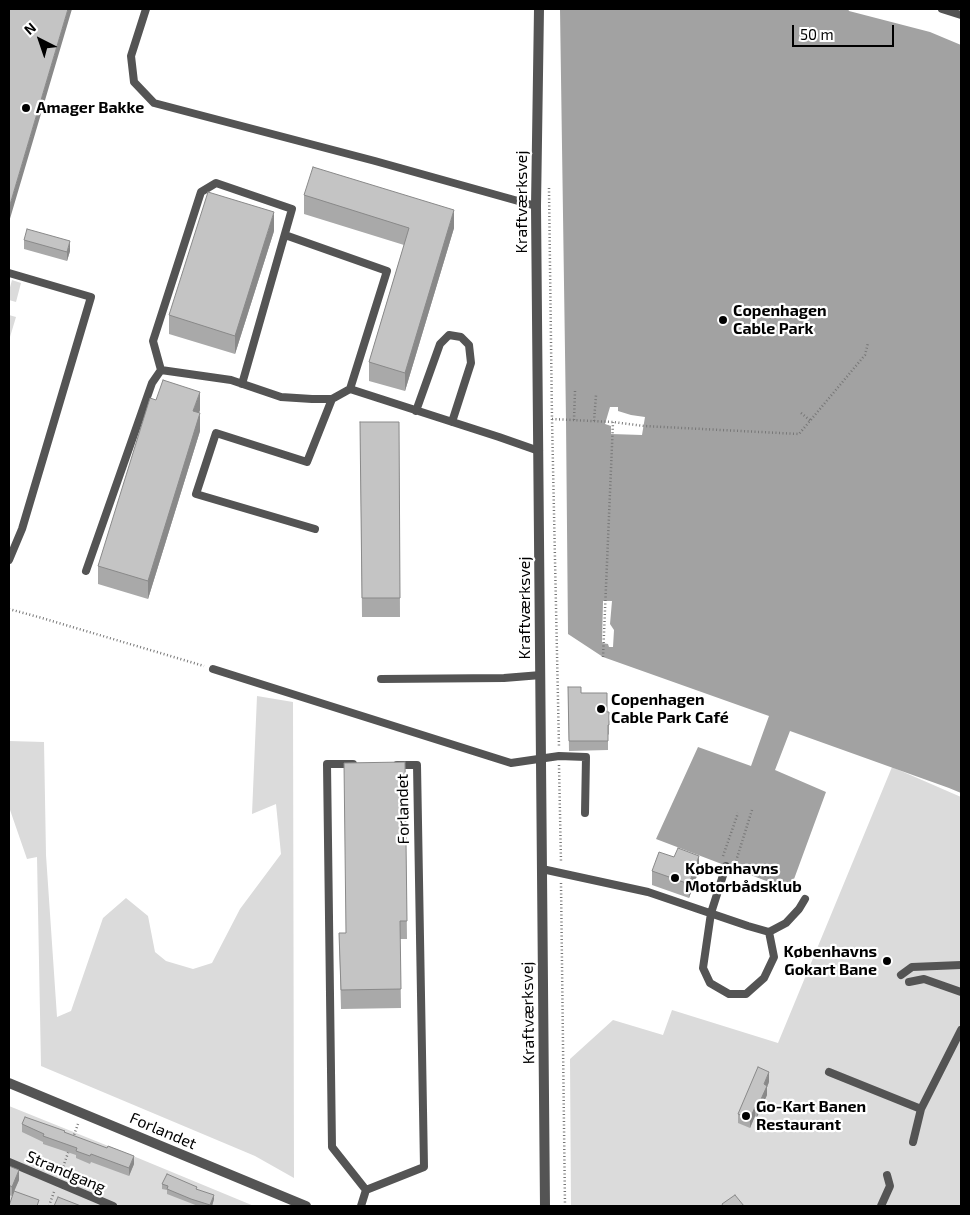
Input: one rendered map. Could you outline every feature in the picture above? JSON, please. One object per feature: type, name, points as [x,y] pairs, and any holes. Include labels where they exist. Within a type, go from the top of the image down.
[{"type":"street","name":"Kraftværksvej","points":[[539,9],[536,206],[545,1206]]},
{"type":"street","name":"Forlandet","points":[[9,1083],[306,1206]]},
{"type":"lane","points":[[146,9],[131,56],[134,82],[154,103],[375,161],[536,206]]},
{"type":"lane","points":[[942,9],[961,15]]},
{"type":"lane","points":[[161,370],[153,341],[201,192],[216,183],[292,209],[242,384]]},
{"type":"lane","points":[[285,235],[387,270],[350,390]]},
{"type":"lane","points":[[9,273],[91,297],[22,529],[9,560]]},
{"type":"lane","points":[[416,410],[440,344],[449,335],[461,337],[468,345],[472,363],[452,422]]},
{"type":"lane","points":[[161,370],[231,380],[281,397],[312,400],[332,399],[350,390],[539,451]]},
{"type":"lane","points":[[86,571],[152,383],[161,370]]},
{"type":"lane","points":[[315,529],[196,494],[216,433],[307,462],[332,399]]},
{"type":"lane","points":[[213,669],[511,763],[559,756],[586,757],[585,813]]},
{"type":"lane","points":[[381,680],[504,678],[540,675]]},
{"type":"lane","points":[[357,764],[327,764],[332,1147],[366,1190],[361,1206]]},
{"type":"lane","name":"Forlandet","points":[[366,1190],[424,1167],[417,765],[387,764]]},
{"type":"lane","points":[[727,866],[710,913],[704,968],[710,983],[730,994],[746,994],[764,978],[774,957],[769,932]]},
{"type":"lane","points":[[542,869],[648,892],[769,932],[786,923],[799,909],[805,899]]},
{"type":"lane","points":[[901,974],[912,967],[961,965]]},
{"type":"lane","points":[[909,982],[924,979],[961,992]]},
{"type":"lane","points":[[913,1142],[921,1109],[961,1030]]},
{"type":"lane","points":[[829,1072],[921,1109]]},
{"type":"lane","name":"Strandgang","points":[[9,1162],[113,1206]]},
{"type":"lane","points":[[881,1206],[890,1186],[887,1175]]},
{"type":"path","points":[[549,186],[565,1206]]},
{"type":"path","points":[[552,419],[799,434],[865,355],[868,343]]},
{"type":"path","points":[[574,420],[575,391]]},
{"type":"path","points":[[594,421],[596,395]]},
{"type":"path","points":[[801,413],[811,420]]},
{"type":"path","points":[[603,657],[613,422]]},
{"type":"path","points":[[9,609],[213,669]]},
{"type":"path","points":[[727,866],[752,810]]},
{"type":"path","points":[[727,866],[738,813]]},
{"type":"path","points":[[72,1142],[82,1113]]},
{"type":"path","points":[[49,1206],[69,1150]]},
{"type":"shaded area","name":"Copenhagen Cable Park","points":[[560,9],[848,9],[849,11],[930,32],[961,45],[961,793],[790,731],[775,770],[826,792],[790,890],[656,839],[698,747],[751,766],[769,716],[603,657],[568,634]]},
{"type":"shaded area","points":[[12,280],[21,283],[16,302],[9,300]]},
{"type":"shaded area","points":[[9,315],[16,317],[10,337],[9,336]]},
{"type":"shaded area","points":[[257,696],[293,702],[294,1178],[255,1156],[41,1066],[37,857],[27,859],[9,807],[9,741],[44,742],[46,855],[57,1017],[71,1011],[103,918],[126,898],[148,916],[155,952],[166,961],[193,969],[212,963],[240,909],[281,854],[276,804],[252,814]]},
{"type":"shaded area","name":"Københavns Gokart Bane","points":[[892,767],[961,797],[961,1206],[571,1206],[570,1059],[613,1020],[663,1035],[672,1010],[778,1043]]},
{"type":"shaded area","points":[[9,1106],[138,1158],[254,1206],[9,1206]]},
{"type":"pier","points":[[610,407],[618,407],[618,411],[645,417],[642,435],[611,434],[611,426],[605,424]]},
{"type":"pier","points":[[603,601],[612,601],[610,624],[614,630],[613,647],[602,643]]},
{"type":"building","name":"Amager Bakke","points":[[9,9],[68,9],[9,208]]},
{"type":"building","points":[[313,167],[454,210],[405,373],[369,362],[409,228],[304,195]]},
{"type":"building","points":[[208,192],[274,212],[235,336],[169,315]]},
{"type":"building","points":[[27,229],[70,241],[67,252],[24,240]]},
{"type":"building","points":[[163,380],[200,392],[193,411],[200,413],[148,581],[98,566],[150,398],[156,400]]},
{"type":"building","points":[[360,422],[399,422],[400,598],[362,598]]},
{"type":"building","points":[[568,687],[581,687],[581,693],[607,693],[607,712],[609,712],[608,741],[569,741]]},
{"type":"building","points":[[405,762],[407,921],[400,921],[401,989],[341,990],[339,933],[346,933],[344,763]]},
{"type":"building","points":[[678,848],[699,856],[689,884],[652,871],[659,852],[674,857]]},
{"type":"building","points":[[758,1067],[769,1072],[764,1084],[767,1086],[750,1119],[738,1114]]},
{"type":"building","points":[[25,1117],[107,1148],[108,1146],[134,1156],[129,1168],[91,1154],[90,1156],[76,1151],[77,1148],[43,1136],[44,1134],[22,1124]]},
{"type":"building","points":[[9,1166],[19,1170],[12,1187],[9,1185]]},
{"type":"building","points":[[167,1174],[197,1187],[196,1189],[214,1195],[210,1205],[167,1189],[168,1186],[162,1184]]},
{"type":"building","points":[[14,1191],[39,1200],[37,1206],[9,1206]]},
{"type":"building","points":[[735,1195],[744,1206],[723,1206],[722,1204]]},
{"type":"building","points":[[58,1197],[81,1206],[54,1206]]},
{"type":"place","name":"Amager Bakke","points":[[26,108]]},
{"type":"place","name":"Copenhagen Cable Park","points":[[723,320]]},
{"type":"place","name":"Copenhagen Cable Park Café","points":[[601,709]]},
{"type":"place","name":"Københavns Motorbådsklub","points":[[675,878]]},
{"type":"place","name":"Københavns Gokart Bane","points":[[887,961]]},
{"type":"place","name":"Go-Kart Banen Restaurant","points":[[746,1116]]}]
